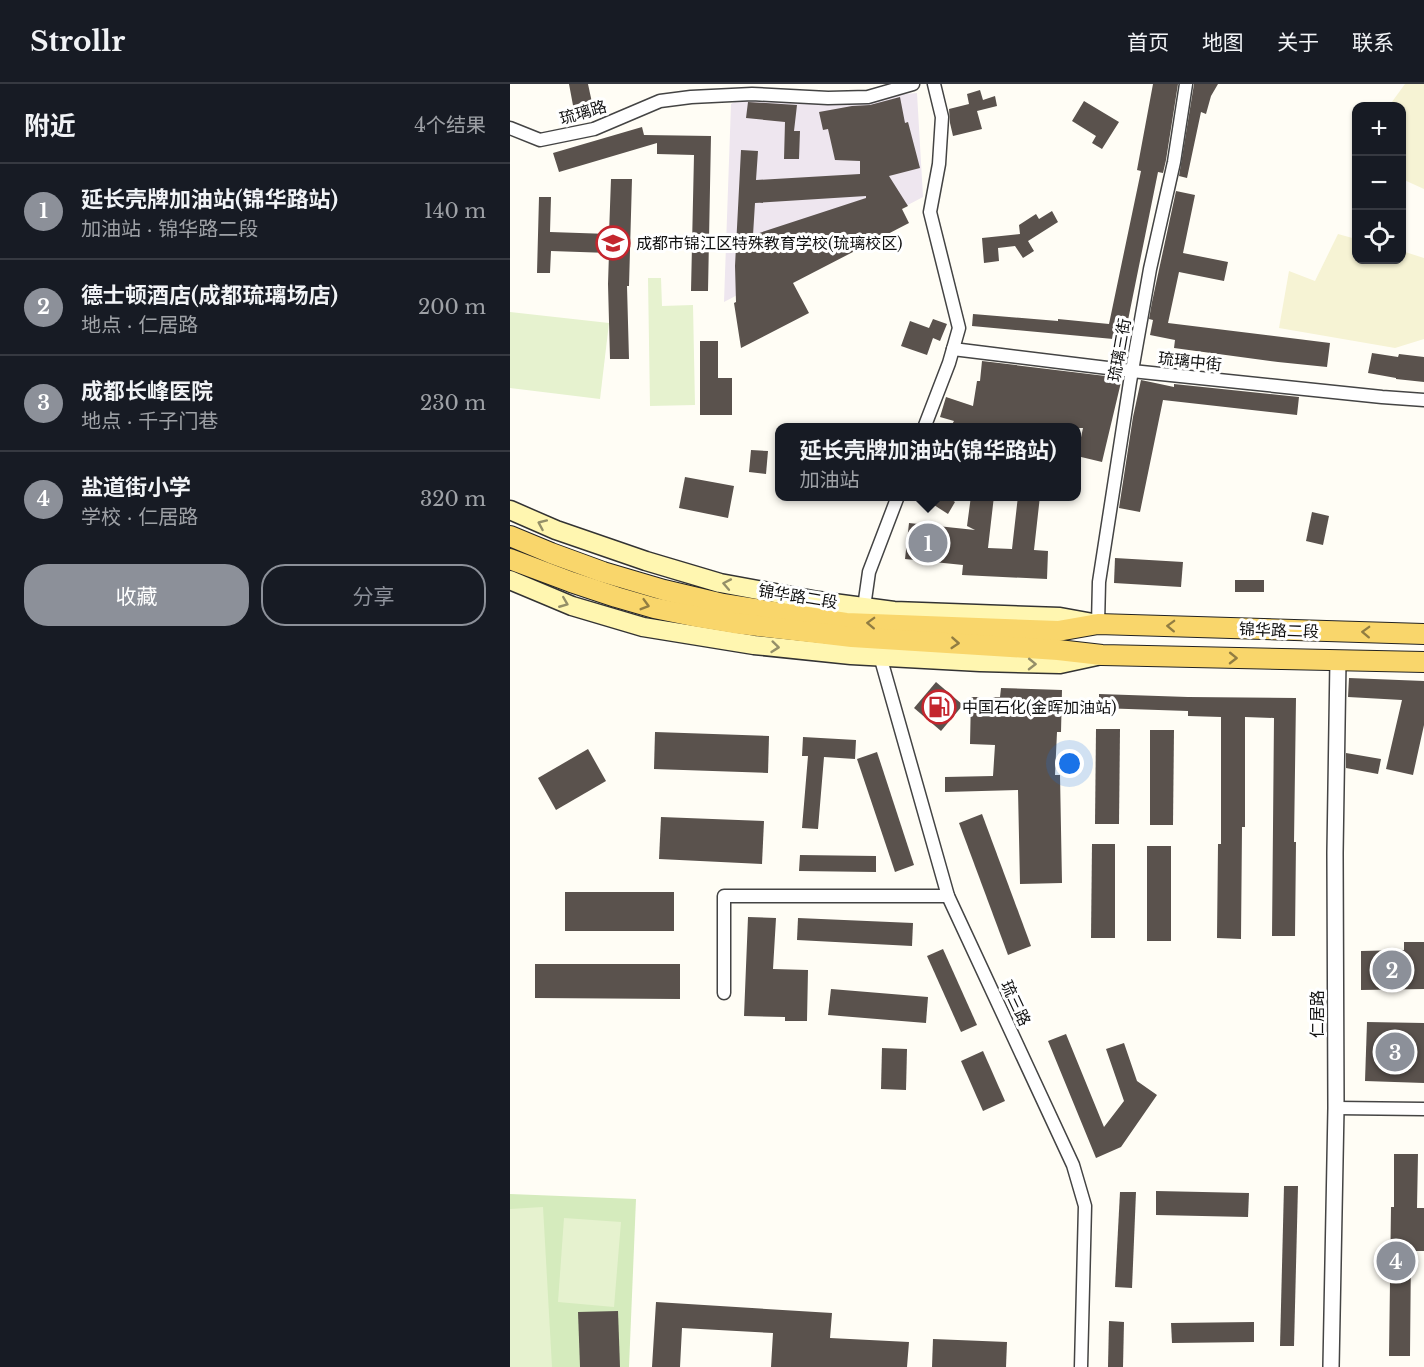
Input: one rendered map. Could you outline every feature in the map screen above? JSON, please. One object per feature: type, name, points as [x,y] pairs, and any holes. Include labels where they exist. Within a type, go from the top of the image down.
[{"type":"main road","name":"锦华路二段","points":[[510,510],[590,542],[720,583],[818,601],[894,611],[1060,617],[1098,624],[1424,634]]},
{"type":"main road","points":[[510,536],[614,575],[723,604],[767,619]]},
{"type":"main road","points":[[510,559],[571,582],[654,608],[698,617],[767,619]]},
{"type":"main road","name":"锦华路二段","points":[[510,580],[572,606],[643,627],[754,645],[980,662],[1060,664],[1102,656]]},
{"type":"main road","name":"锦华路二段","points":[[767,619],[1058,631],[1098,624]]},
{"type":"main road","name":"锦华路二段","points":[[767,619],[852,637],[1058,650],[1102,656],[1424,662]]},
{"type":"street","name":"琉璃路","points":[[510,128],[540,140],[594,129],[660,101],[752,94],[828,98],[868,97],[913,84]]},
{"type":"street","points":[[926,423],[959,328],[930,212],[939,164],[942,117],[934,84]]},
{"type":"street","name":"琉璃三街","points":[[1098,624],[1099,582],[1132,371],[1150,268],[1174,162],[1186,84]]},
{"type":"street","name":"琉璃中街","points":[[953,349],[1132,371],[1424,400]]},
{"type":"street","points":[[864,607],[869,572],[896,501]]},
{"type":"street","name":"琉三路","points":[[880,656],[948,896],[1073,1165],[1085,1206],[1081,1367]]},
{"type":"street","name":"仁居路","points":[[1332,1367],[1336,1108],[1335,853],[1338,660]]},
{"type":"street","points":[[724,993],[724,896],[948,896]]},
{"type":"street","points":[[1336,1108],[1424,1109]]},
{"type":"shaded area","points":[[1405,84],[1424,84],[1424,189],[1406,181],[1406,102],[1392,102]]},
{"type":"shaded area","points":[[917,93],[923,197],[724,302],[731,104],[740,99],[812,102]]},
{"type":"shaded area","points":[[1338,234],[1352,238],[1352,264],[1406,264],[1406,252],[1424,258],[1424,339],[1395,348],[1279,328],[1289,271],[1315,281]]},
{"type":"green space","points":[[648,278],[661,278],[662,306],[693,305],[695,405],[650,406]]},
{"type":"green space","points":[[510,312],[609,323],[600,399],[510,388]]},
{"type":"green space","points":[[510,1194],[636,1199],[629,1367],[510,1367]]},
{"type":"green space","points":[[543,1207],[552,1367],[510,1367],[510,1209]]},
{"type":"green space","points":[[564,1218],[621,1222],[614,1307],[558,1302]]},
{"type":"building","points":[[569,84],[588,84],[594,112],[575,116]]},
{"type":"building","points":[[1153,84],[1178,84],[1166,160],[1163,173],[1158,172],[1124,340],[972,326],[973,314],[1109,324],[1141,171],[1137,170]]},
{"type":"building","points":[[1194,84],[1218,84],[1211,96],[1206,114],[1201,112],[1187,178],[1179,176]]},
{"type":"building","points":[[980,90],[983,100],[995,96],[997,106],[977,111],[982,129],[953,136],[949,109],[969,104],[967,94]]},
{"type":"building","points":[[900,97],[905,123],[908,122],[920,168],[889,176],[908,206],[902,209],[909,223],[793,283],[809,313],[741,348],[734,303],[736,302],[735,266],[741,150],[758,151],[756,180],[860,174],[860,161],[835,160],[828,129],[823,130],[819,112],[870,105]],"holes":[[[866,196],[866,198],[753,235],[755,203]]]},
{"type":"building","points":[[1084,101],[1119,122],[1102,149],[1092,143],[1096,136],[1072,121]]},
{"type":"building","points":[[748,102],[797,105],[794,131],[800,131],[799,159],[784,159],[785,122],[746,118]]},
{"type":"building","points":[[642,127],[644,135],[711,136],[708,291],[691,291],[694,155],[657,154],[657,143],[559,172],[553,153]]},
{"type":"building","points":[[611,179],[632,179],[629,286],[627,286],[629,359],[610,359],[609,253],[551,251],[550,273],[537,273],[539,197],[551,197],[550,232],[609,234]]},
{"type":"building","points":[[1176,191],[1195,195],[1183,253],[1228,262],[1224,281],[1179,272],[1168,323],[1330,343],[1327,367],[1174,348],[1175,340],[1150,335],[1153,320],[1149,319],[1152,302]]},
{"type":"building","points":[[1052,211],[1058,222],[1028,241],[1034,251],[1023,258],[1015,246],[998,248],[999,261],[984,263],[982,238],[1020,234],[1019,225],[1036,214],[1039,219]]},
{"type":"building","points":[[933,319],[947,324],[940,341],[933,338],[927,355],[901,346],[910,321],[929,328]]},
{"type":"building","points":[[700,341],[718,341],[718,378],[732,378],[732,415],[700,415]]},
{"type":"building","points":[[1372,353],[1398,357],[1399,354],[1424,357],[1424,382],[1368,373]]},
{"type":"building","points":[[982,361],[1122,378],[1102,462],[1081,457],[1083,428],[1081,428],[1081,423],[953,423],[954,421],[940,417],[946,397],[973,406],[977,381],[980,381]]},
{"type":"building","points":[[1141,380],[1174,387],[1174,384],[1299,397],[1297,415],[1163,400],[1140,512],[1119,508]]},
{"type":"building","points":[[751,450],[768,451],[766,474],[749,472]]},
{"type":"building","points":[[685,477],[734,486],[728,518],[679,508]]},
{"type":"building","points":[[928,501],[954,501],[948,514]]},
{"type":"building","points":[[970,501],[993,501],[988,548],[1012,549],[1017,501],[1039,501],[1034,550],[1048,551],[1047,579],[962,575],[963,565],[905,559],[909,523],[975,530],[967,526]]},
{"type":"building","points":[[1312,512],[1329,516],[1323,545],[1306,541]]},
{"type":"building","points":[[1115,558],[1183,562],[1181,587],[1114,583]]},
{"type":"building","points":[[1235,580],[1264,580],[1264,592],[1235,592]]},
{"type":"building","points":[[1349,678],[1424,681],[1424,725],[1413,775],[1386,769],[1402,700],[1348,697]]},
{"type":"building","name":"中国石化(金晖加油站)","points":[[936,682],[963,705],[941,731],[914,708]]},
{"type":"building","points":[[1001,688],[1062,690],[1061,732],[1057,732],[1055,775],[1060,775],[1062,883],[1020,884],[1018,790],[945,792],[945,777],[993,776],[995,745],[970,744],[971,697],[1000,697]]},
{"type":"building","points":[[1099,694],[1296,698],[1295,936],[1272,936],[1274,718],[1245,717],[1245,827],[1242,827],[1241,939],[1217,938],[1218,844],[1221,844],[1221,717],[1188,716],[1188,711],[1099,708]]},
{"type":"building","points":[[1096,729],[1120,729],[1119,824],[1095,824]]},
{"type":"building","points":[[1150,730],[1174,730],[1173,825],[1150,825]]},
{"type":"building","points":[[655,732],[769,736],[768,773],[654,769]]},
{"type":"building","points":[[803,737],[856,740],[855,759],[824,757],[818,829],[802,828],[808,756],[802,756]]},
{"type":"building","points":[[588,749],[606,781],[556,810],[538,778]]},
{"type":"building","points":[[877,752],[914,865],[895,872],[857,759]]},
{"type":"building","points":[[1346,753],[1381,759],[1378,774],[1346,768]]},
{"type":"building","points":[[982,814],[1031,946],[1008,955],[959,823]]},
{"type":"building","points":[[661,817],[764,821],[762,864],[659,859]]},
{"type":"building","points":[[1092,844],[1115,844],[1115,938],[1091,938]]},
{"type":"building","points":[[1147,846],[1171,846],[1171,941],[1147,941]]},
{"type":"building","points":[[800,855],[876,856],[876,872],[799,871]]},
{"type":"building","points":[[565,892],[674,892],[674,931],[565,931]]},
{"type":"building","points":[[748,917],[776,918],[773,969],[808,970],[807,1021],[785,1021],[785,1017],[744,1016]]},
{"type":"building","points":[[798,918],[913,923],[912,946],[797,940]]},
{"type":"building","points":[[1404,942],[1424,942],[1424,989],[1361,990],[1361,951],[1404,950]]},
{"type":"building","points":[[943,949],[977,1025],[961,1032],[927,956]]},
{"type":"building","points":[[535,964],[680,964],[680,999],[535,998]]},
{"type":"building","points":[[831,989],[928,997],[926,1023],[828,1015]]},
{"type":"building","points":[[1367,1022],[1424,1023],[1424,1083],[1365,1081]]},
{"type":"building","points":[[1066,1034],[1104,1127],[1124,1101],[1106,1049],[1124,1043],[1137,1081],[1157,1095],[1121,1147],[1096,1158],[1048,1041]]},
{"type":"building","points":[[882,1048],[907,1049],[906,1090],[881,1089]]},
{"type":"building","points":[[983,1051],[1005,1101],[983,1111],[961,1061]]},
{"type":"building","points":[[1394,1154],[1418,1154],[1417,1208],[1424,1208],[1424,1251],[1411,1251],[1410,1356],[1389,1356]]},
{"type":"building","points":[[1284,1186],[1298,1186],[1294,1346],[1280,1346]]},
{"type":"building","points":[[1156,1191],[1249,1193],[1248,1217],[1156,1215]]},
{"type":"building","points":[[1120,1192],[1136,1192],[1132,1288],[1115,1287]]},
{"type":"building","points":[[656,1302],[832,1313],[830,1338],[909,1342],[907,1367],[771,1367],[773,1333],[682,1328],[680,1367],[652,1367]]},
{"type":"building","points":[[618,1311],[620,1367],[580,1367],[578,1312]]},
{"type":"building","points":[[1109,1321],[1124,1322],[1123,1367],[1108,1367]]},
{"type":"building","points":[[1254,1322],[1254,1342],[1172,1343],[1171,1323]]},
{"type":"building","points":[[933,1339],[1007,1342],[1006,1367],[932,1367]]},
{"type":"place","name":"成都市锦江区特殊教育学校(琉璃校区)","points":[[613,243]]},
{"type":"place","name":"延长壳牌加油站(锦华路站)","points":[[928,543]]},
{"type":"place","name":"中国石化(金晖加油站)","points":[[939,707]]},
{"type":"place","name":"德士顿酒店(成都琉璃场店)","points":[[1392,970]]},
{"type":"place","name":"成都长峰医院","points":[[1395,1052]]},
{"type":"place","name":"盐道街小学","points":[[1396,1261]]}]
